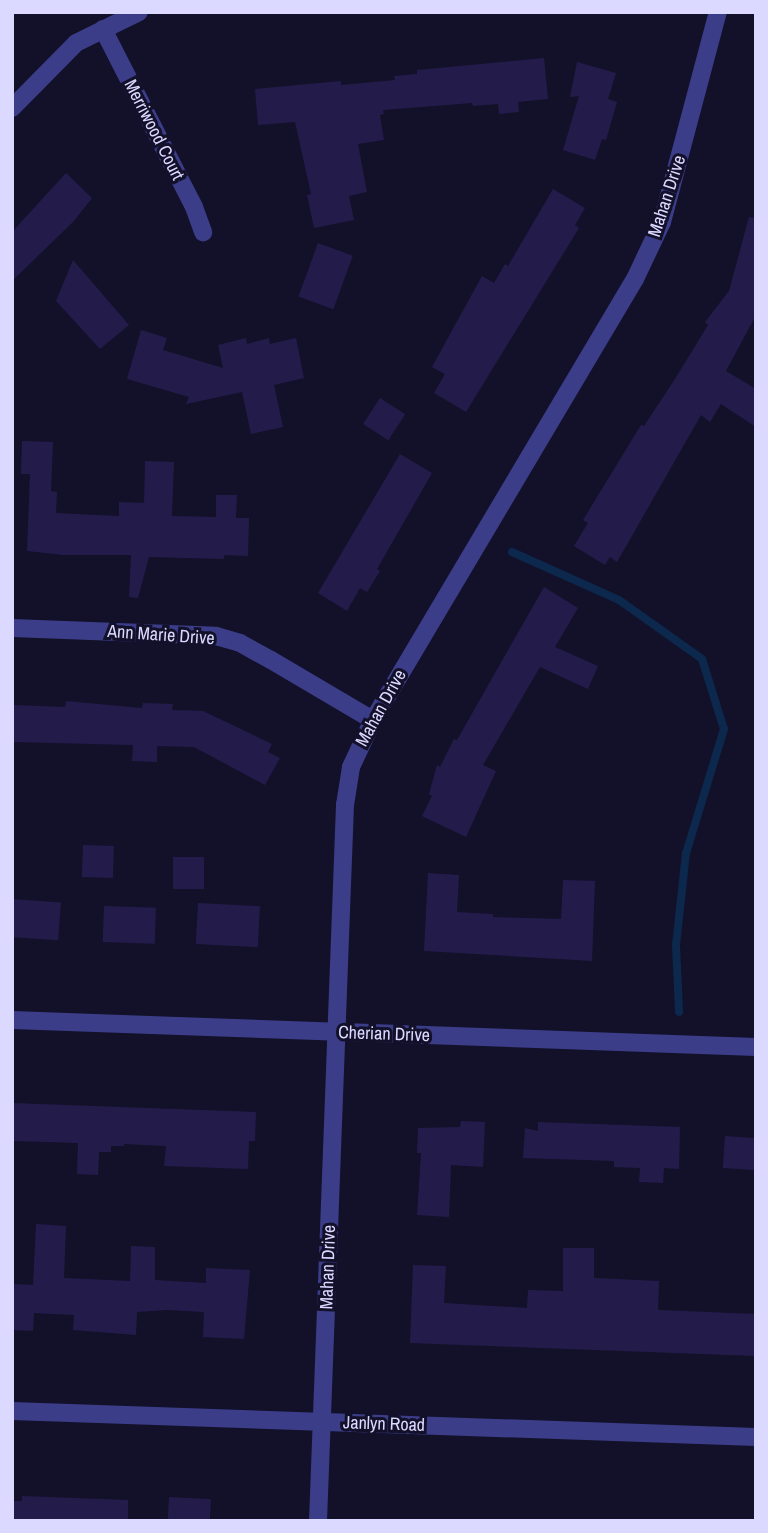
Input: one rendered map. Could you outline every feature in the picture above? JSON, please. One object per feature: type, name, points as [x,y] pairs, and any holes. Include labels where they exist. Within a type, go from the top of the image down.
[{"type":"street","points":[[12,108],[76,43],[139,12]]},
{"type":"street","name":"Mahan Drive","points":[[318,1521],[335,1032],[345,805],[351,768],[373,720],[635,279],[662,222],[718,12]]},
{"type":"street","name":"Merriwood Court","points":[[103,29],[194,207],[203,232]]},
{"type":"street","name":"Ann Marie Drive","points":[[12,628],[216,636],[240,643],[261,654],[373,720]]},
{"type":"street","name":"Cherian Drive","points":[[12,1020],[756,1047]]},
{"type":"street","name":"Janlyn Road","points":[[12,1411],[756,1437]]},
{"type":"building","points":[[544,58],[548,99],[518,102],[519,112],[499,114],[498,104],[473,106],[472,103],[383,110],[384,114],[380,115],[384,140],[358,144],[367,192],[349,196],[354,220],[314,228],[307,195],[311,194],[295,122],[258,125],[255,89],[341,81],[341,85],[395,80],[394,76],[417,74],[417,70]]},
{"type":"building","points":[[577,62],[616,73],[608,99],[617,102],[606,140],[602,139],[595,160],[563,150],[579,96],[570,97]]},
{"type":"building","points":[[66,173],[92,198],[73,222],[12,281],[12,232]]},
{"type":"building","points":[[553,189],[585,208],[575,225],[579,228],[466,412],[434,393],[445,374],[432,367],[482,276],[494,283],[505,264],[508,266]]},
{"type":"building","points":[[749,217],[756,218],[756,315],[726,371],[756,389],[756,427],[721,404],[710,422],[701,415],[617,562],[610,557],[605,565],[574,546],[588,523],[583,520],[641,425],[644,426],[675,379],[708,325],[705,322],[729,291]]},
{"type":"building","points":[[318,243],[353,256],[333,309],[299,297]]},
{"type":"building","points":[[73,260],[129,325],[100,349],[56,301]]},
{"type":"building","points":[[141,330],[167,338],[163,350],[223,368],[218,345],[246,338],[247,344],[269,338],[270,344],[296,338],[304,378],[274,385],[283,427],[251,434],[242,392],[186,404],[189,397],[127,379]]},
{"type":"building","points":[[380,398],[405,414],[388,440],[363,424]]},
{"type":"building","points":[[22,441],[53,442],[51,491],[57,492],[56,513],[119,516],[119,502],[144,503],[145,461],[174,462],[172,516],[216,517],[216,495],[237,495],[236,518],[249,518],[248,556],[224,555],[224,559],[149,557],[138,598],[129,597],[131,555],[63,555],[27,551],[30,474],[21,474]]},
{"type":"building","points":[[400,454],[432,473],[377,569],[380,571],[367,592],[360,588],[347,611],[318,593]]},
{"type":"building","points":[[544,587],[578,608],[555,647],[598,666],[588,689],[540,667],[483,765],[496,771],[466,837],[422,816],[432,796],[429,794],[437,765],[440,767],[454,739],[457,740]]},
{"type":"building","points":[[66,701],[142,708],[143,703],[173,704],[172,710],[203,711],[272,744],[268,752],[280,758],[265,785],[194,747],[157,746],[157,762],[132,761],[133,745],[12,742],[12,705],[65,707]]},
{"type":"building","points":[[83,845],[114,846],[113,878],[82,877]]},
{"type":"building","points":[[173,857],[204,857],[204,889],[173,889]]},
{"type":"building","points":[[428,873],[459,875],[457,912],[493,914],[493,917],[561,919],[563,880],[595,881],[592,961],[424,951]]},
{"type":"building","points":[[12,899],[61,902],[58,940],[12,937]]},
{"type":"building","points":[[198,903],[260,906],[258,947],[196,944]]},
{"type":"building","points":[[104,906],[156,908],[155,944],[103,942]]},
{"type":"building","points":[[12,1103],[256,1112],[255,1141],[249,1141],[248,1169],[164,1166],[166,1146],[124,1144],[111,1146],[111,1152],[99,1152],[98,1175],[77,1174],[78,1143],[12,1141]]},
{"type":"building","points":[[461,1121],[485,1122],[483,1167],[451,1165],[449,1217],[417,1215],[421,1153],[417,1153],[418,1128],[460,1127]]},
{"type":"building","points":[[538,1122],[680,1127],[679,1169],[664,1168],[663,1183],[639,1182],[640,1168],[614,1167],[614,1161],[523,1158],[525,1128],[538,1131]]},
{"type":"building","points":[[725,1136],[756,1138],[754,1170],[723,1168]]},
{"type":"building","points":[[36,1224],[66,1226],[64,1278],[130,1281],[131,1246],[155,1247],[155,1280],[206,1283],[206,1268],[250,1270],[244,1339],[203,1337],[204,1312],[167,1310],[137,1312],[136,1335],[73,1330],[74,1315],[34,1313],[33,1331],[12,1330],[12,1284],[33,1285]]},
{"type":"building","points":[[563,1248],[594,1248],[594,1278],[659,1281],[658,1310],[756,1314],[756,1356],[410,1343],[413,1265],[446,1266],[444,1303],[527,1308],[528,1290],[563,1291]]},
{"type":"building","points":[[22,1496],[128,1500],[128,1521],[12,1521],[12,1501],[22,1501]]},
{"type":"building","points":[[169,1497],[211,1499],[210,1521],[168,1521]]},
{"type":"waterway","points":[[512,552],[619,600],[702,659],[724,729],[686,853],[676,945],[679,1012]]}]
